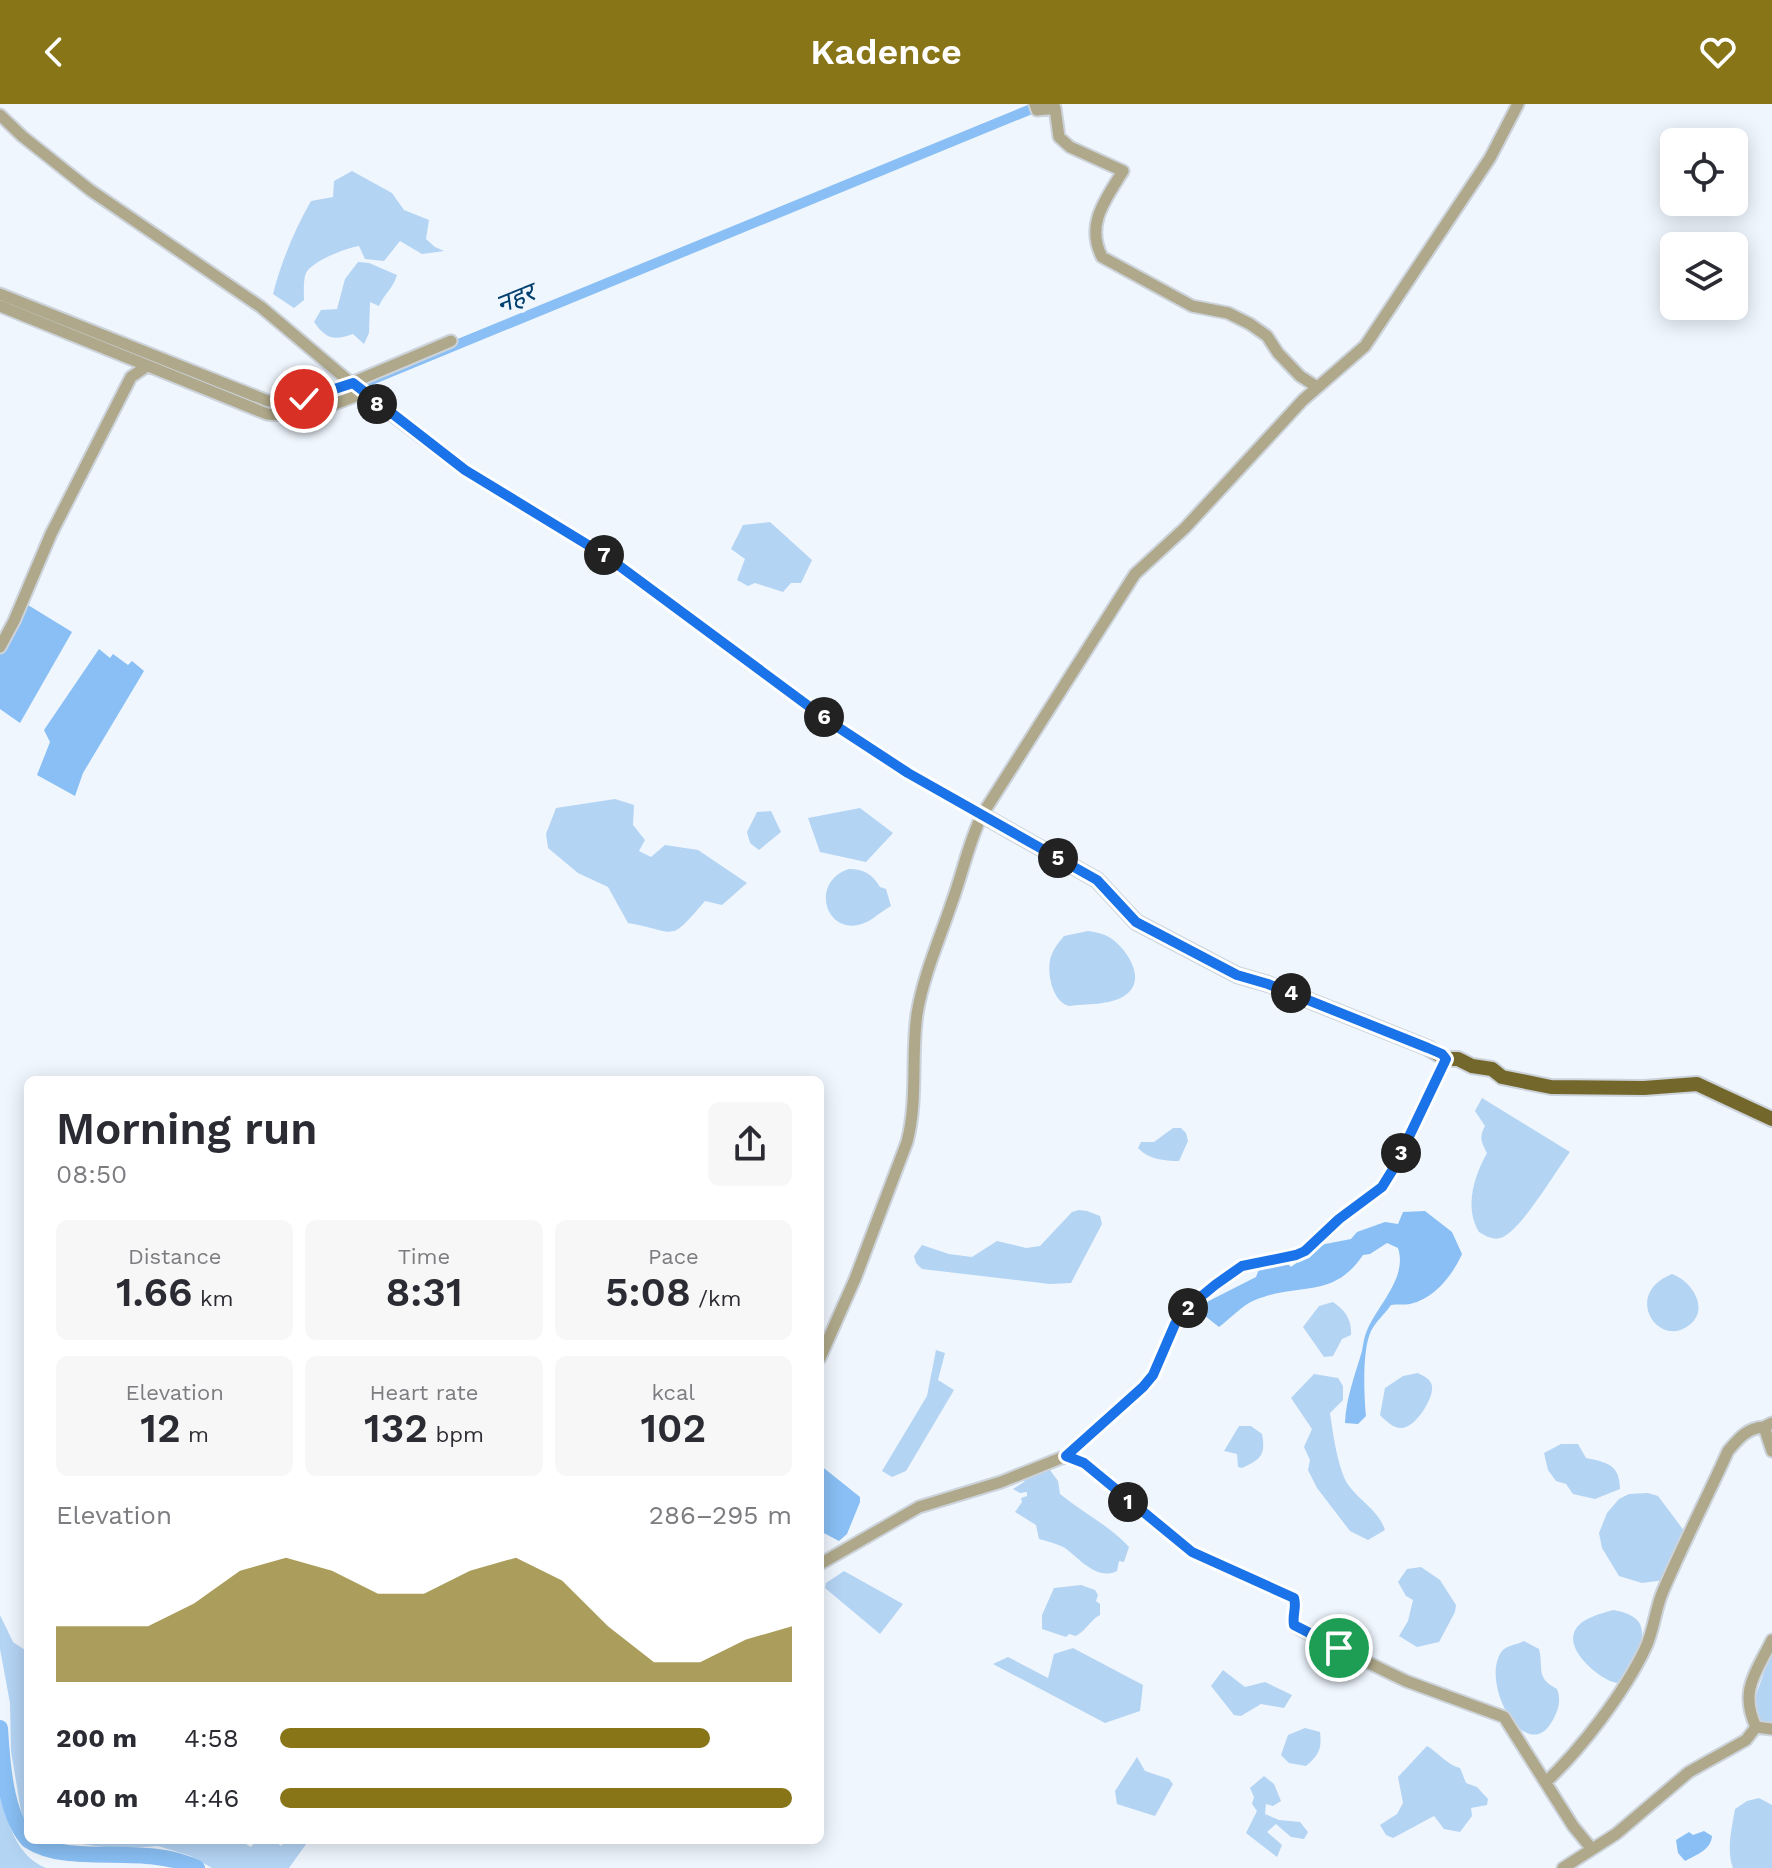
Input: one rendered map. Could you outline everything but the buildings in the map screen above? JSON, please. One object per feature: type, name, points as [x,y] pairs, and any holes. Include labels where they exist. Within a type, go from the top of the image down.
[{"type":"main road","points":[[982,815],[1097,880],[1136,922],[1237,975],[1268,984],[1428,1048],[1446,1059],[1458,1059],[1472,1066],[1492,1069],[1502,1077],[1551,1087],[1644,1088],[1697,1084],[1772,1119]]},
{"type":"street","points":[[824,1349],[855,1279],[907,1142],[921,995],[961,878],[968,845],[982,815],[1135,574],[1185,528],[1317,387],[1365,346],[1490,158],[1518,104]]},
{"type":"street","points":[[1036,107],[1055,108],[1059,137],[1070,147],[1123,171],[1097,215],[1095,244],[1102,257],[1192,306],[1228,313],[1250,324],[1267,336],[1300,376],[1317,387]]},
{"type":"street","points":[[0,115],[90,190],[261,307],[359,389],[465,470],[606,556],[830,722],[908,773],[982,815]]},
{"type":"street","points":[[0,294],[268,401],[304,399],[359,389]]},
{"type":"street","points":[[0,306],[267,414],[293,416],[315,412],[451,341]]},
{"type":"street","points":[[0,647],[51,534],[131,377],[147,366]]},
{"type":"street","points":[[824,1562],[919,1507],[1013,1478],[1066,1456],[1153,1375],[1175,1324],[1192,1304],[1242,1266],[1305,1251],[1339,1219],[1382,1187],[1446,1059]]},
{"type":"street","points":[[1546,1782],[1567,1762],[1611,1704],[1644,1652],[1652,1634],[1661,1594],[1728,1451],[1741,1436],[1755,1427],[1768,1425],[1772,1451]]},
{"type":"street","points":[[1066,1456],[1084,1463],[1192,1552],[1294,1598],[1296,1606],[1292,1616],[1294,1625],[1301,1630],[1406,1681],[1504,1717],[1573,1826],[1591,1848]]},
{"type":"street","points":[[1756,1727],[1747,1700],[1772,1640]]},
{"type":"street","points":[[1756,1727],[1772,1729]]},
{"type":"street","points":[[1563,1868],[1616,1834],[1689,1772],[1746,1740],[1756,1727]]},
{"type":"shaded area","points":[[352,171],[392,193],[404,210],[429,220],[426,239],[444,251],[422,254],[400,241],[384,261],[365,259],[359,246],[338,252],[309,268],[304,279],[304,300],[294,308],[273,294],[289,246],[311,201],[333,197],[334,181]]},
{"type":"shaded area","points":[[358,262],[369,263],[397,275],[379,306],[370,302],[369,333],[364,344],[353,334],[331,337],[314,322],[321,310],[337,309],[345,279]]},
{"type":"shaded area","points":[[770,522],[812,560],[801,583],[791,583],[783,592],[755,583],[748,586],[737,580],[745,559],[731,549],[743,525]]},
{"type":"shaded area","points":[[28,605],[72,632],[20,723],[0,709],[0,654]]},
{"type":"shaded area","points":[[99,649],[110,658],[113,654],[128,665],[132,661],[144,671],[83,773],[75,796],[37,775],[50,742],[44,730]]},
{"type":"shaded area","points":[[615,799],[634,805],[633,825],[645,840],[639,851],[651,857],[665,845],[698,850],[747,883],[722,905],[705,901],[685,924],[672,932],[628,923],[608,887],[578,873],[548,848],[546,834],[556,808]]},
{"type":"shaded area","points":[[860,808],[893,833],[866,862],[820,852],[808,818]]},
{"type":"shaded area","points":[[771,811],[781,832],[759,850],[750,843],[747,832],[757,812]]},
{"type":"shaded area","points":[[849,869],[867,873],[886,889],[891,906],[858,925],[837,921],[826,904],[830,884],[837,875]]},
{"type":"shaded area","points":[[1088,931],[1106,936],[1118,944],[1133,966],[1134,982],[1131,990],[1119,999],[1069,1006],[1059,999],[1052,987],[1050,960],[1064,936]]},
{"type":"shaded area","points":[[1482,1098],[1570,1152],[1520,1222],[1497,1239],[1479,1232],[1472,1213],[1472,1192],[1487,1153],[1482,1140],[1485,1126],[1475,1111]]},
{"type":"shaded area","points":[[1173,1128],[1181,1128],[1188,1141],[1179,1161],[1157,1159],[1138,1148],[1141,1142],[1154,1142]]},
{"type":"shaded area","points":[[1079,1210],[1100,1216],[1102,1224],[1071,1283],[1050,1284],[922,1269],[916,1263],[914,1256],[922,1245],[949,1254],[972,1257],[997,1241],[1026,1248],[1040,1246],[1072,1212]]},
{"type":"shaded area","points":[[1425,1211],[1452,1232],[1462,1254],[1448,1278],[1435,1291],[1410,1304],[1391,1305],[1373,1327],[1365,1361],[1366,1416],[1358,1424],[1345,1423],[1349,1396],[1366,1333],[1399,1271],[1398,1248],[1387,1243],[1363,1255],[1352,1269],[1327,1284],[1255,1300],[1219,1327],[1195,1308],[1256,1277],[1259,1269],[1287,1263],[1291,1267],[1320,1245],[1351,1239],[1357,1232],[1385,1222],[1398,1224],[1403,1212]]},
{"type":"shaded area","points":[[1672,1274],[1692,1289],[1698,1304],[1695,1319],[1677,1331],[1666,1330],[1657,1324],[1650,1316],[1647,1305],[1649,1294],[1657,1283]]},
{"type":"shaded area","points":[[1333,1302],[1347,1316],[1351,1335],[1342,1339],[1333,1356],[1324,1357],[1303,1327],[1319,1306]]},
{"type":"shaded area","points":[[936,1350],[945,1353],[938,1380],[954,1390],[906,1471],[892,1477],[882,1471],[927,1396]]},
{"type":"shaded area","points":[[1418,1373],[1431,1384],[1430,1397],[1413,1423],[1396,1427],[1380,1415],[1385,1388],[1403,1376]]},
{"type":"shaded area","points":[[1314,1374],[1338,1378],[1343,1386],[1343,1400],[1330,1413],[1339,1462],[1349,1486],[1374,1512],[1385,1530],[1368,1540],[1350,1531],[1317,1488],[1308,1470],[1310,1460],[1304,1447],[1312,1429],[1291,1398]]},
{"type":"shaded area","points":[[1239,1426],[1251,1426],[1262,1434],[1263,1441],[1261,1456],[1242,1468],[1238,1467],[1237,1454],[1224,1451]]},
{"type":"shaded area","points":[[1561,1444],[1578,1444],[1586,1458],[1611,1466],[1618,1475],[1620,1489],[1595,1499],[1573,1494],[1548,1470],[1544,1453]]},
{"type":"shaded area","points":[[1047,1466],[1058,1481],[1060,1494],[1129,1547],[1124,1562],[1119,1561],[1117,1571],[1096,1571],[1065,1548],[1039,1539],[1036,1525],[1015,1512],[1027,1492],[1020,1493],[1013,1489],[1024,1482],[1026,1475]]},
{"type":"shaded area","points":[[824,1468],[860,1497],[847,1534],[839,1541],[824,1533]]},
{"type":"shaded area","points":[[1629,1494],[1658,1496],[1685,1532],[1664,1580],[1642,1583],[1619,1576],[1602,1548],[1599,1533],[1607,1513],[1619,1499]]},
{"type":"shaded area","points":[[1421,1567],[1440,1580],[1456,1605],[1439,1642],[1417,1647],[1399,1636],[1408,1621],[1413,1600],[1406,1596],[1398,1582],[1407,1569]]},
{"type":"shaded area","points":[[844,1571],[903,1604],[880,1634],[825,1588],[826,1583]]},
{"type":"shaded area","points":[[1081,1585],[1095,1590],[1100,1615],[1076,1636],[1069,1634],[1066,1637],[1042,1629],[1042,1615],[1054,1588]]},
{"type":"shaded area","points":[[1613,1610],[1629,1614],[1638,1621],[1642,1630],[1638,1651],[1618,1683],[1603,1677],[1587,1664],[1573,1641],[1574,1633],[1581,1624],[1591,1617]]},
{"type":"shaded area","points":[[0,1615],[13,1642],[24,1649],[24,1821],[11,1751],[10,1703],[0,1649]]},
{"type":"shaded area","points":[[1524,1641],[1539,1649],[1543,1677],[1557,1689],[1559,1696],[1554,1718],[1543,1732],[1532,1734],[1520,1729],[1509,1716],[1496,1682],[1496,1665],[1502,1651]]},
{"type":"shaded area","points":[[1073,1648],[1143,1685],[1140,1711],[1105,1723],[993,1664],[1008,1657],[1048,1678],[1054,1654]]},
{"type":"shaded area","points":[[1772,1649],[1772,1724],[1759,1721],[1755,1698]]},
{"type":"shaded area","points":[[1223,1670],[1245,1687],[1265,1682],[1292,1695],[1284,1708],[1261,1704],[1241,1716],[1234,1715],[1211,1686]]},
{"type":"shaded area","points":[[1305,1728],[1320,1732],[1319,1751],[1306,1766],[1289,1763],[1281,1755],[1288,1735]]},
{"type":"shaded area","points":[[1427,1746],[1460,1768],[1466,1783],[1477,1787],[1488,1799],[1487,1805],[1471,1808],[1472,1816],[1460,1832],[1444,1829],[1434,1816],[1393,1838],[1386,1835],[1380,1825],[1397,1814],[1403,1803],[1398,1777]]},
{"type":"shaded area","points":[[1137,1757],[1145,1771],[1169,1779],[1173,1784],[1155,1816],[1117,1804],[1115,1791]]},
{"type":"shaded area","points":[[1264,1776],[1274,1784],[1281,1801],[1273,1806],[1266,1804],[1265,1814],[1279,1820],[1300,1822],[1308,1832],[1304,1839],[1291,1837],[1276,1824],[1267,1832],[1282,1845],[1277,1857],[1246,1833],[1257,1811],[1252,1804],[1254,1797],[1250,1788]]},
{"type":"shaded area","points":[[0,1794],[20,1847],[46,1868],[0,1868]]},
{"type":"shaded area","points":[[1759,1798],[1772,1805],[1772,1868],[1733,1868],[1730,1846],[1735,1809]]},
{"type":"shaded area","points":[[1704,1831],[1712,1836],[1709,1845],[1685,1861],[1678,1853],[1676,1840],[1689,1832],[1693,1835]]},
{"type":"shaded area","points":[[82,1844],[245,1844],[251,1847],[254,1844],[306,1844],[289,1868],[212,1868],[191,1856],[158,1846],[119,1849]]},
{"type":"waterway","name":"नहर","points":[[349,389],[1041,105]]},
{"type":"waterway","name":"नहर","points":[[156,362],[234,393]]},
{"type":"waterway","name":"नहर","points":[[269,403],[291,408],[315,401]]},
{"type":"waterway","points":[[0,1728],[10,1802],[24,1834]]},
{"type":"waterway","points":[[36,1844],[65,1853],[176,1860],[197,1868]]},
{"type":"route","points":[[304,399],[353,383],[465,470],[606,556],[830,722],[908,773],[1097,880],[1136,922],[1237,975],[1268,984],[1442,1054],[1446,1059],[1382,1187],[1339,1219],[1305,1251],[1242,1266],[1192,1304],[1175,1324],[1153,1375],[1066,1456],[1084,1463],[1192,1552],[1294,1598],[1294,1625],[1339,1648]]}]
